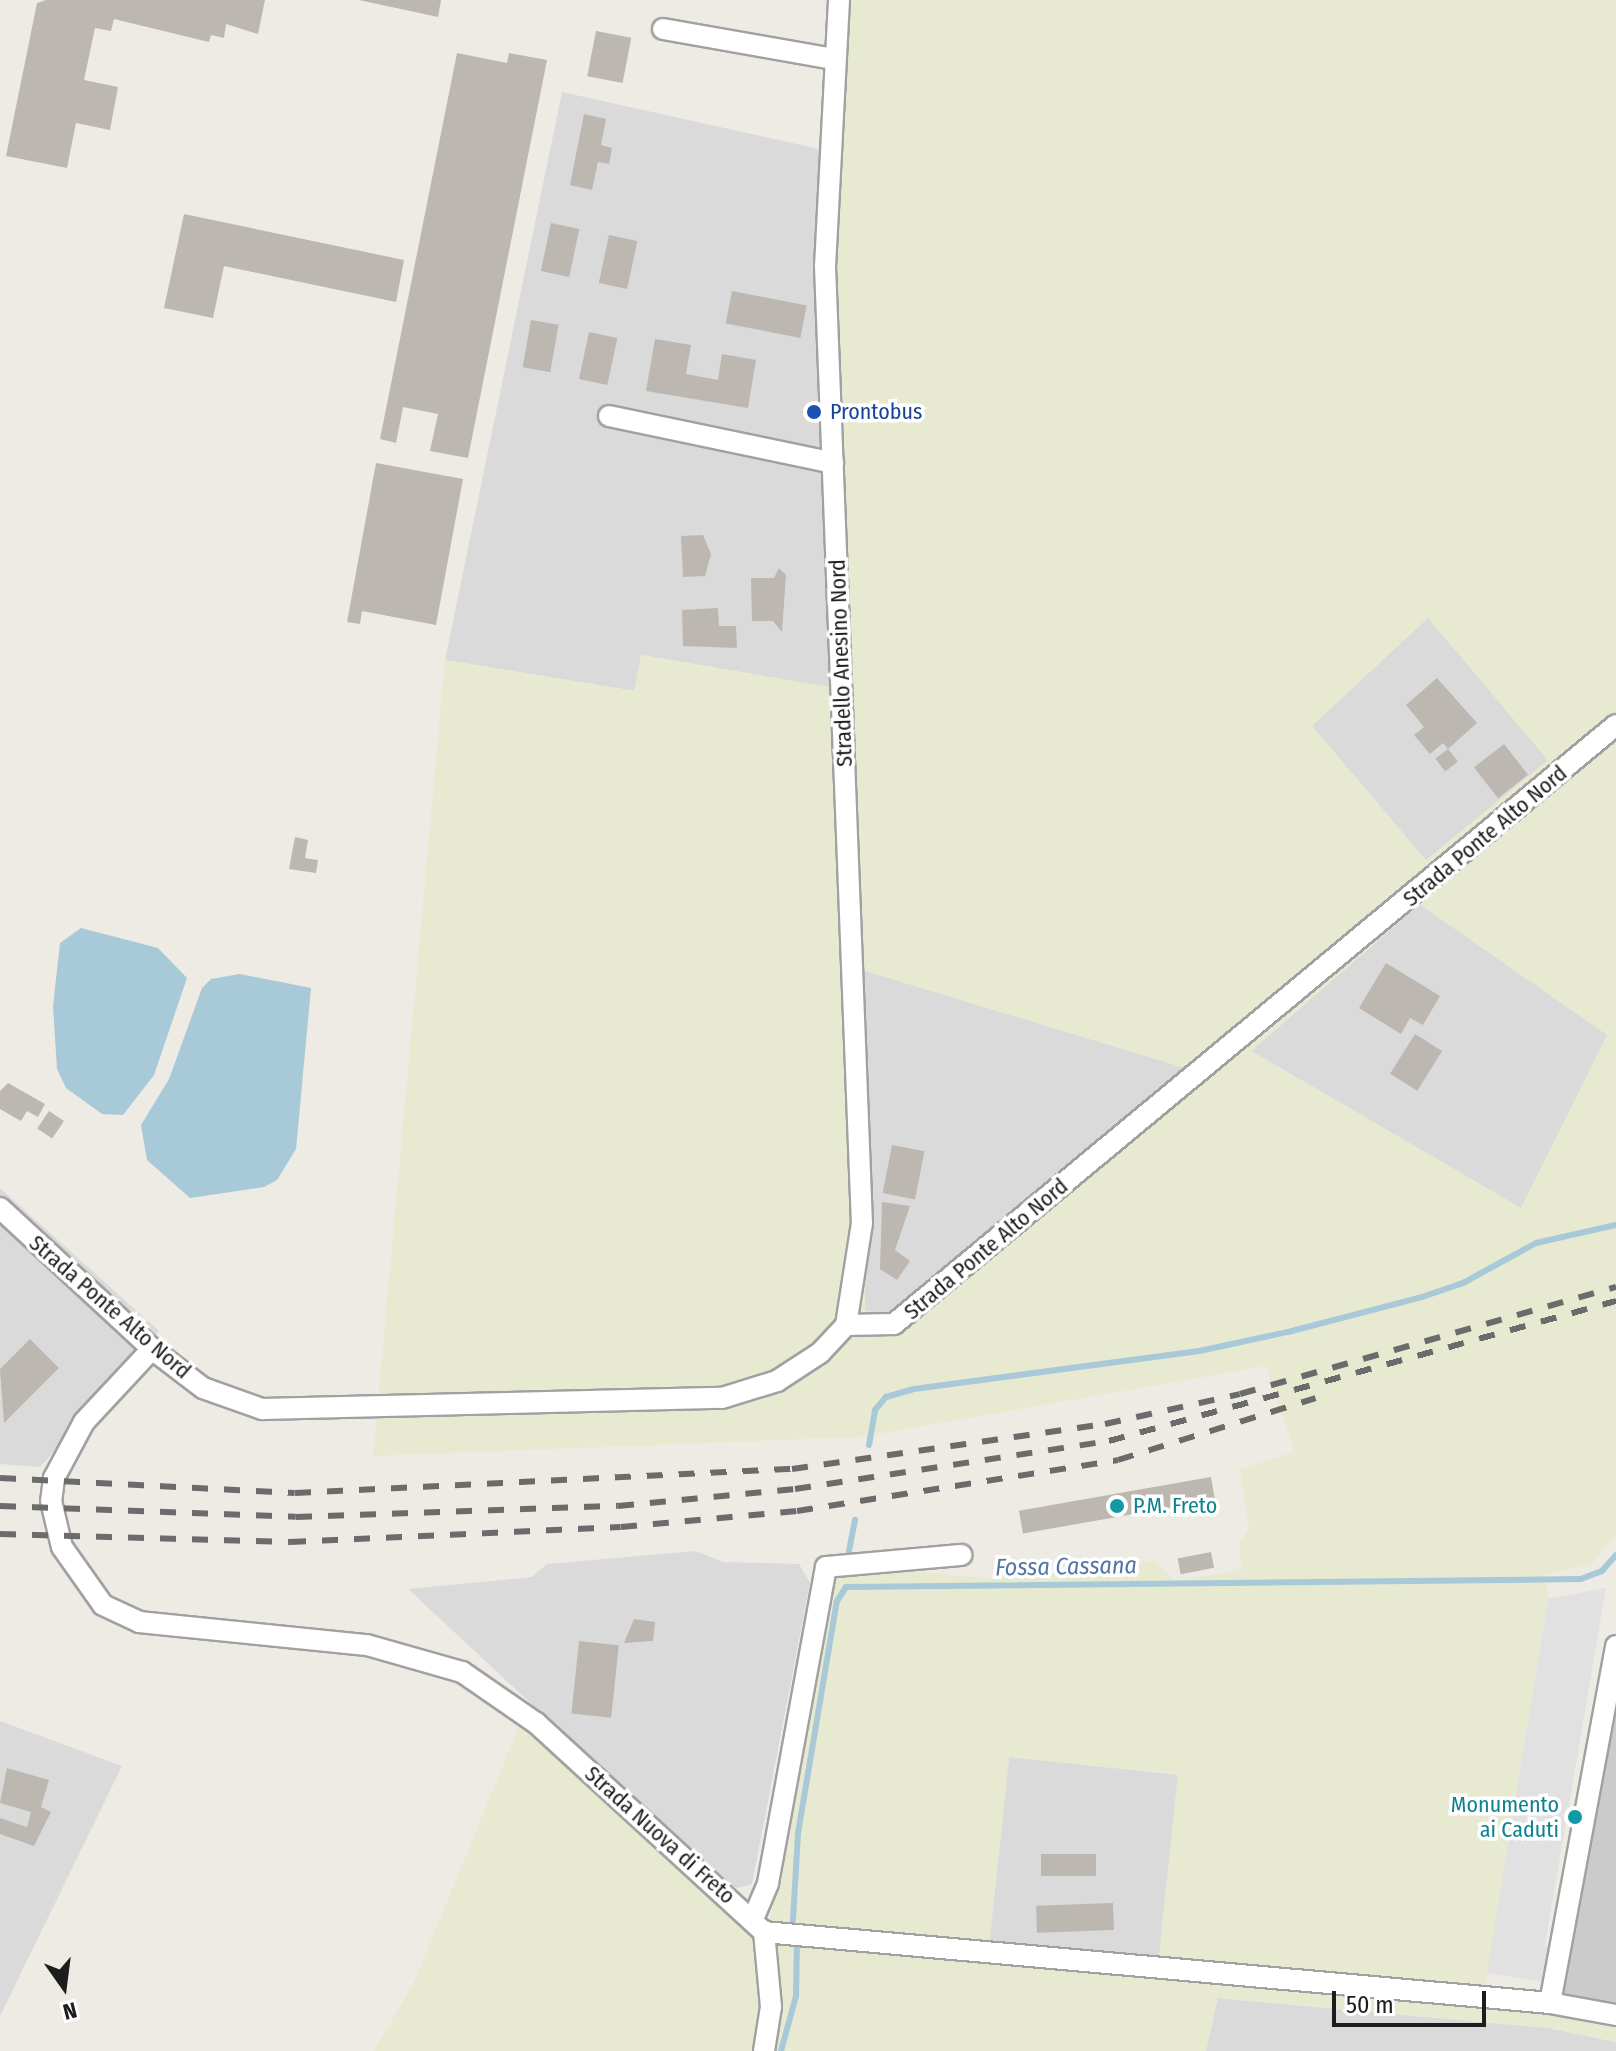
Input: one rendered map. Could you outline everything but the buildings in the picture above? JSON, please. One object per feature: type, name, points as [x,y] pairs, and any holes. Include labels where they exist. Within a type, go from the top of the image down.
[{"type":"street","name":"Stradello Anesino Nord","points":[[839,0],[825,253],[862,1223],[846,1325]]},
{"type":"street","points":[[663,29],[834,59]]},
{"type":"street","points":[[609,416],[833,463]]},
{"type":"street","name":"Strada Ponte Alto Nord","points":[[0,1208],[152,1349],[203,1388],[278,1413],[722,1398],[777,1381],[820,1353],[846,1325],[894,1324],[1616,725]]},
{"type":"street","name":"Strada Nuova di Freto","points":[[152,1349],[84,1422],[54,1478],[51,1501],[62,1547],[103,1605],[139,1622],[405,1651],[462,1672],[536,1723],[759,1925]]},
{"type":"street","points":[[764,2051],[771,2007],[759,1925],[826,1567],[961,1555]]},
{"type":"street","points":[[1550,2003],[1616,1646]]},
{"type":"street","points":[[759,1925],[1550,2003],[1616,2015]]},
{"type":"shaded area","points":[[562,92],[819,149],[831,688],[642,655],[635,691],[445,660]]},
{"type":"shaded area","points":[[1428,617],[1548,760],[1426,862],[1306,719]]},
{"type":"shaded area","points":[[1420,904],[1608,1035],[1521,1208],[1251,1051]]},
{"type":"shaded area","points":[[864,970],[1186,1068],[890,1317],[865,1311]]},
{"type":"shaded area","points":[[0,1188],[159,1331],[40,1467],[0,1464]]},
{"type":"shaded area","points":[[696,1551],[723,1562],[799,1564],[810,1583],[752,1884],[738,1888],[724,1883],[408,1589],[532,1577],[547,1564]]},
{"type":"shaded area","points":[[1606,1588],[1545,1945],[1557,1951],[1546,1982],[1487,1973],[1548,1599]]},
{"type":"shaded area","points":[[1616,1705],[1616,2005],[1556,1995]]},
{"type":"shaded area","points":[[0,1721],[122,1766],[0,2016]]},
{"type":"shaded area","points":[[1009,1757],[1178,1775],[1159,1959],[990,1941]]},
{"type":"shaded area","points":[[1217,1998],[1548,2028],[1616,2042],[1616,2051],[1206,2051]]},
{"type":"green space","points":[[842,0],[1616,0],[1616,1534],[1592,1564],[1545,1575],[1548,1599],[1485,1985],[1616,2005],[1616,2042],[1548,2028],[1218,1998],[1206,2051],[374,2051],[414,1982],[520,1724],[755,1936],[770,1921],[830,1575],[925,1572],[990,1579],[1155,1561],[1174,1581],[1242,1570],[1239,1545],[1249,1528],[1240,1469],[1294,1452],[1266,1366],[861,1437],[373,1456],[445,660],[634,691],[641,655],[831,687],[819,149]],"holes":[[[1428,618],[1548,760],[1426,860],[1312,726]],[[1419,904],[1607,1035],[1521,1208],[1251,1051]],[[865,971],[1185,1068],[890,1316],[865,1310]],[[1009,1757],[1178,1774],[1159,1959],[989,1941]]]},
{"type":"water","points":[[81,928],[158,948],[187,978],[154,1075],[123,1115],[102,1114],[66,1088],[57,1069],[53,1006],[60,943]]},
{"type":"water","points":[[240,974],[311,988],[296,1149],[277,1180],[264,1187],[190,1198],[147,1160],[141,1125],[169,1079],[202,988],[211,979]]},
{"type":"waterway","points":[[869,1445],[875,1410],[886,1397],[914,1389],[1199,1351],[1288,1332],[1422,1297],[1463,1283],[1536,1243],[1616,1225]]},
{"type":"waterway","points":[[848,1556],[855,1520]]},
{"type":"waterway","name":"Fossa Cassana","points":[[793,1920],[798,1833],[837,1601],[846,1587],[1581,1579],[1602,1571],[1616,1555]]},
{"type":"waterway","name":"Fossa Cassana","points":[[781,2051],[796,1996],[797,1940]]},
{"type":"railway","points":[[0,1478],[295,1493],[792,1469],[1105,1424],[1240,1394],[1616,1287]]},
{"type":"railway","points":[[0,1506],[296,1517],[618,1506],[795,1489],[1109,1441],[1616,1301]]},
{"type":"railway","points":[[0,1534],[290,1542],[621,1527],[797,1511],[1118,1460],[1316,1398]]},
{"type":"place","name":"Prontobus","points":[[814,412]]},
{"type":"place","name":"P.M. Freto","points":[[1117,1506]]},
{"type":"place","name":"Monumento ai Caduti","points":[[1575,1817]]}]
